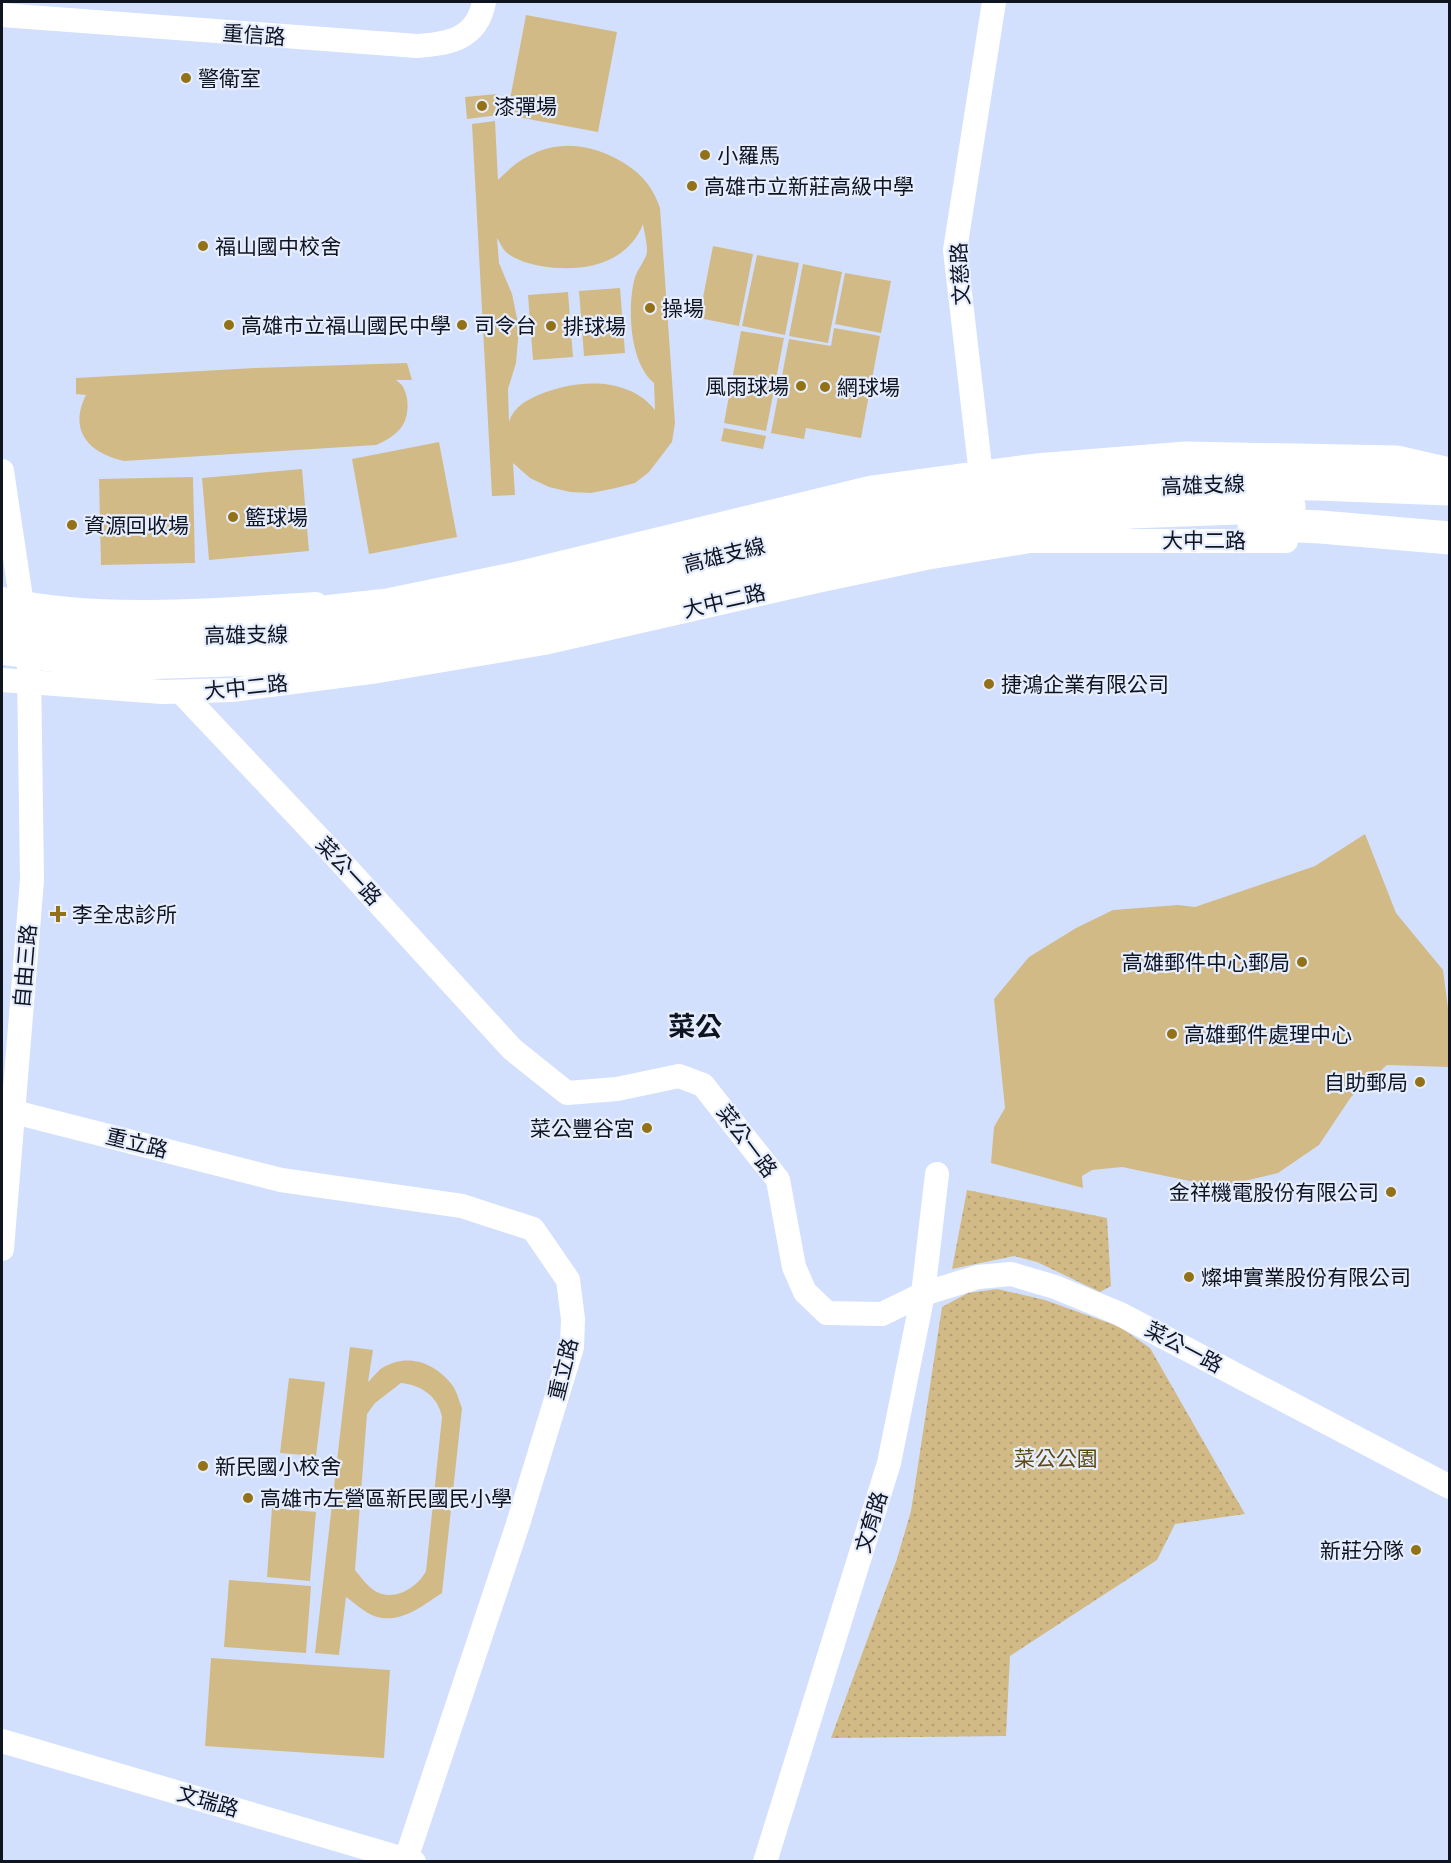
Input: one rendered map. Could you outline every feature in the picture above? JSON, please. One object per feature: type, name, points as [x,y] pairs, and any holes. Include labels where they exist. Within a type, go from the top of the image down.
[{"type":"highway","points":[[149,630],[388,605],[518,578],[872,492],[1036,470],[1186,458],[1397,462],[1449,474]]},
{"type":"highway","name":"高雄支線","points":[[8,608],[116,638],[346,633],[467,614],[603,585],[769,543],[950,507],[1120,487],[1222,483],[1328,484],[1449,489]]},
{"type":"highway","name":"高雄支線","points":[[2,648],[113,664],[344,656],[469,640],[616,610],[779,567],[951,532],[1130,512],[1271,505],[1449,512]]},
{"type":"highway","points":[[1130,512],[1197,522],[1321,527],[1449,538]]},
{"type":"highway","points":[[2,661],[88,675],[214,675],[344,656]]},
{"type":"street","name":"重信路","points":[[2,15],[417,46],[441,44],[463,36],[476,21],[484,2]]},
{"type":"street","name":"文慈路","points":[[990,548],[955,250],[994,2]]},
{"type":"street","points":[[8,608],[169,613],[334,603],[508,573],[693,520],[806,492],[1173,458],[1304,455],[1449,459]]},
{"type":"street","name":"自由三路","points":[[2,471],[8,608],[30,683],[32,880],[7,1110],[2,1249]]},
{"type":"street","points":[[8,608],[89,627],[149,630],[266,628],[378,613],[749,532],[981,477]]},
{"type":"street","name":"大中二路","points":[[2,680],[181,692],[232,690],[378,671],[544,643],[828,578],[926,558],[1030,541],[1195,539],[1313,541],[1449,552]]},
{"type":"street","name":"菜公一路","points":[[181,692],[331,851],[512,1049],[567,1092],[617,1089],[678,1076],[703,1085],[778,1180],[794,1267],[805,1292],[827,1313],[882,1314],[923,1294],[978,1277],[1011,1274],[1055,1287],[1118,1313],[1449,1486]]},
{"type":"street","name":"重立路","points":[[7,1110],[281,1180],[462,1206],[533,1229],[568,1280],[573,1318],[572,1347],[517,1527],[408,1861]]},
{"type":"street","name":"文育路","points":[[765,1862],[889,1463],[923,1294],[937,1174]]},
{"type":"street","name":"文瑞路","points":[[2,1741],[408,1861]]},
{"type":"green space","points":[[526,15],[617,32],[598,132],[507,115]]},
{"type":"green space","name":"漆彈場","points":[[497,94],[499,115],[467,119],[465,97]]},
{"type":"green space","name":"操場","points":[[495,121],[498,180],[524,158],[538,151],[553,147],[583,147],[615,158],[631,168],[643,178],[657,199],[660,208],[675,423],[672,442],[649,472],[635,483],[591,493],[570,492],[549,487],[530,478],[513,463],[515,495],[492,496],[472,124]],"holes":[[[643,224],[647,253],[635,277],[632,289],[631,318],[639,362],[654,383],[655,410],[644,399],[630,391],[615,386],[582,384],[549,391],[530,399],[516,410],[509,422],[508,389],[516,363],[519,328],[512,294],[499,263],[497,238],[505,251],[527,263],[556,268],[587,267],[601,263],[626,249],[636,238]]]},
{"type":"green space","points":[[713,246],[753,254],[739,326],[699,318]]},
{"type":"green space","points":[[757,255],[799,263],[785,335],[742,326]]},
{"type":"green space","points":[[803,264],[842,272],[828,343],[789,336]]},
{"type":"green space","points":[[845,273],[891,281],[881,333],[835,324]]},
{"type":"green space","name":"排球場","points":[[620,288],[625,353],[584,356],[579,291]]},
{"type":"green space","name":"排球場","points":[[568,292],[573,357],[533,360],[528,295]]},
{"type":"green space","name":"網球場","points":[[834,328],[880,336],[861,438],[806,428],[804,439],[771,433],[789,339],[831,346]]},
{"type":"green space","points":[[741,331],[784,338],[766,431],[724,423]]},
{"type":"green space","points":[[407,363],[412,380],[396,380],[407,397],[408,408],[405,420],[395,434],[376,445],[124,461],[92,446],[81,430],[79,419],[86,395],[76,394],[76,378],[255,368]]},
{"type":"green space","points":[[724,428],[766,436],[763,449],[721,441]]},
{"type":"green space","points":[[439,442],[457,537],[369,554],[352,459]]},
{"type":"green space","points":[[302,469],[309,551],[209,560],[202,478]]},
{"type":"green space","points":[[193,477],[195,563],[101,565],[99,479]]},
{"type":"green space","points":[[1365,834],[1396,913],[1443,970],[1449,1016],[1449,1067],[1387,1065],[1351,1097],[1319,1145],[1278,1173],[1219,1187],[1122,1167],[1092,1170],[1082,1176],[1083,1188],[991,1163],[994,1127],[1005,1108],[994,999],[1029,957],[1076,928],[1113,910],[1178,905],[1195,907],[1315,866]]},
{"type":"green space","points":[[967,1190],[1107,1218],[1111,1286],[1100,1292],[1037,1262],[1014,1256],[952,1269]]},
{"type":"green space","name":"菜公公園","points":[[997,1289],[1045,1300],[1120,1327],[1150,1348],[1245,1514],[1175,1524],[1157,1560],[1010,1656],[1006,1736],[831,1738],[897,1559],[911,1511],[942,1307],[968,1293]]},
{"type":"green space","points":[[350,1347],[373,1350],[368,1382],[380,1369],[392,1363],[421,1362],[446,1378],[454,1388],[462,1408],[442,1593],[414,1611],[390,1618],[372,1615],[346,1597],[339,1655],[315,1653]],"holes":[[[401,1383],[428,1393],[437,1403],[442,1417],[426,1571],[411,1588],[390,1595],[372,1589],[355,1570],[367,1414],[375,1403]]]},
{"type":"green space","points":[[289,1378],[325,1382],[316,1456],[280,1453]]},
{"type":"green space","points":[[272,1508],[316,1512],[310,1581],[267,1577]]},
{"type":"green space","points":[[229,1580],[311,1586],[306,1653],[224,1647]]},
{"type":"green space","points":[[211,1658],[390,1670],[384,1758],[205,1746]]},
{"type":"place","name":"警衛室","points":[[186,78]]},
{"type":"place","name":"漆彈場","points":[[482,106]]},
{"type":"place","name":"小羅馬","points":[[705,155]]},
{"type":"place","name":"高雄市立新莊高級中學","points":[[692,186]]},
{"type":"place","name":"福山國中校舍","points":[[203,246]]},
{"type":"place","name":"操場","points":[[650,308]]},
{"type":"place","name":"高雄市立福山國民中學","points":[[229,325]]},
{"type":"place","name":"司令台","points":[[462,325]]},
{"type":"place","name":"排球場","points":[[551,326]]},
{"type":"place","name":"風雨球場","points":[[801,386]]},
{"type":"place","name":"網球場","points":[[825,387]]},
{"type":"place","name":"籃球場","points":[[233,517]]},
{"type":"place","name":"資源回收場","points":[[72,525]]},
{"type":"place","name":"捷鴻企業有限公司","points":[[989,684]]},
{"type":"place","name":"李全忠診所","points":[[58,914]]},
{"type":"place","name":"高雄郵件中心郵局","points":[[1302,962]]},
{"type":"place","name":"高雄郵件處理中心","points":[[1172,1034]]},
{"type":"place","name":"自助郵局","points":[[1420,1082]]},
{"type":"place","name":"菜公豐谷宮","points":[[647,1128]]},
{"type":"place","name":"金祥機電股份有限公司","points":[[1391,1192]]},
{"type":"place","name":"燦坤實業股份有限公司","points":[[1189,1277]]},
{"type":"place","name":"新民國小校舍","points":[[203,1466]]},
{"type":"place","name":"高雄市左營區新民國民小學","points":[[248,1498]]},
{"type":"place","name":"新莊分隊","points":[[1416,1550]]},
{"type":"district","name":"菜公","points":[[695,1027]]}]
